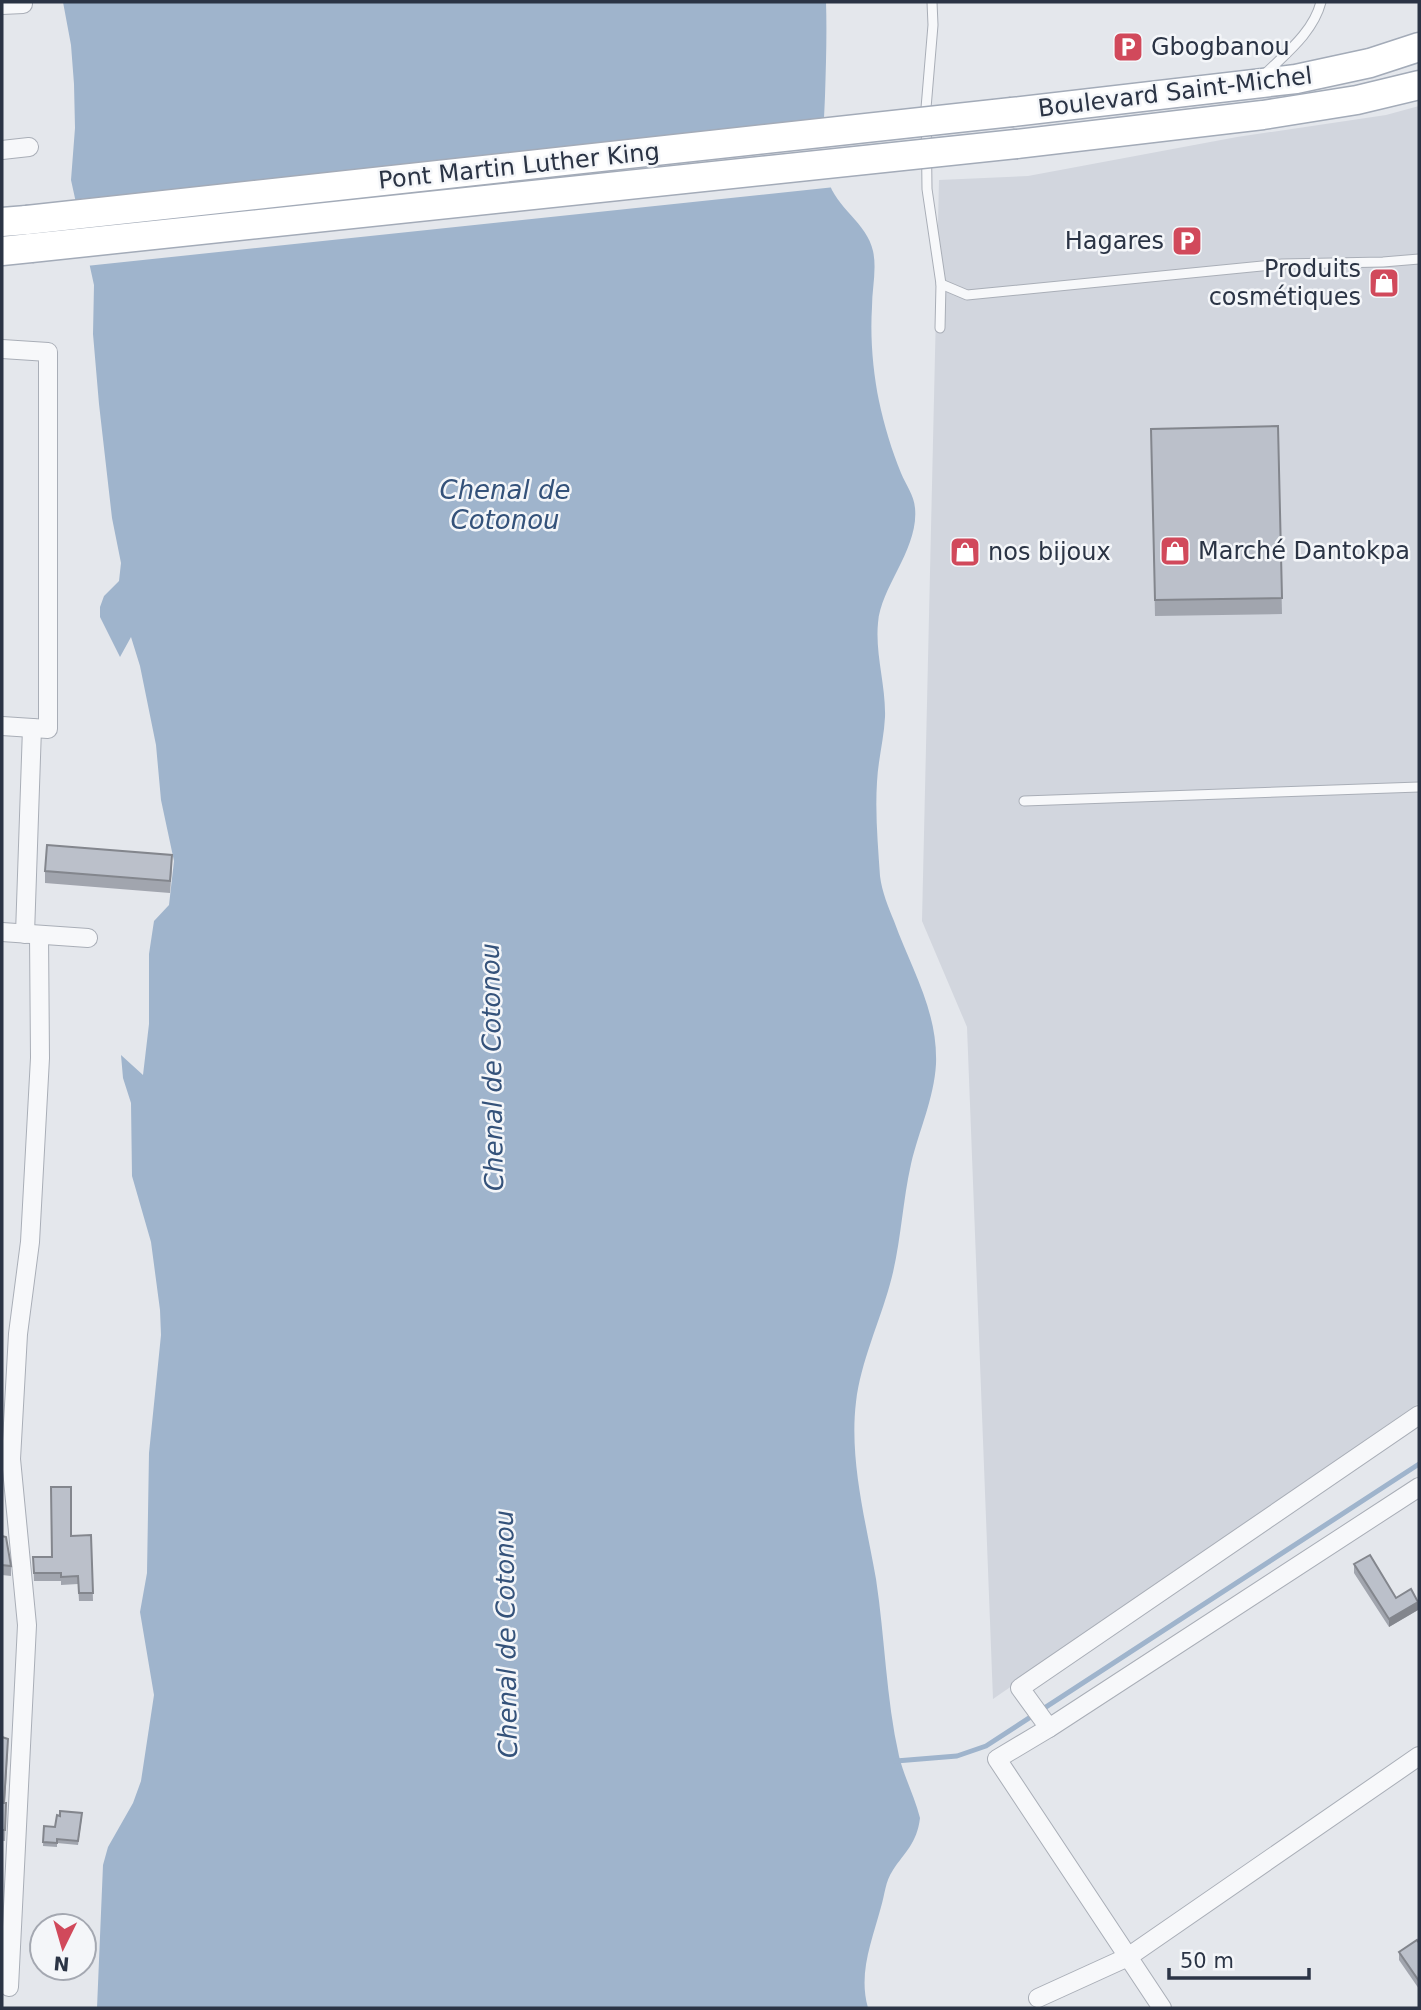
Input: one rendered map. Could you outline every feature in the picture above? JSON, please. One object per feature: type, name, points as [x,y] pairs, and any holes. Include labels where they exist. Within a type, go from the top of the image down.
[{"type":"main road","name":"Boulevard Saint-Michel","points":[[1012,112],[1296,79],[1370,63],[1419,47]]},
{"type":"main road","name":"Boulevard Saint-Michel","points":[[1016,144],[1263,115],[1357,100],[1419,85]]},
{"type":"main road","name":"Pont Martin Luther King","points":[[14,221],[1012,112]]},
{"type":"main road","name":"Pont Martin Luther King","points":[[2,251],[1016,144]]},
{"type":"street","points":[[2,5],[23,4]]},
{"type":"street","points":[[2,150],[29,147]]},
{"type":"street","points":[[2,349],[48,352],[48,729],[2,726]]},
{"type":"street","points":[[9,1987],[10,1797],[27,1625],[6,1462],[30,1242],[39,1084],[32,934],[32,728]]},
{"type":"street","points":[[2,932],[88,938]]},
{"type":"street","points":[[1049,1728],[1020,1688],[1419,1415]]},
{"type":"street","points":[[1162,2008],[997,1759],[1049,1728],[1419,1487]]},
{"type":"street","points":[[1038,1998],[1128,1957],[1419,1756]]},
{"type":"lane","points":[[932,2],[933,25],[926,108],[927,189],[941,284],[940,328]]},
{"type":"lane","points":[[1253,85],[1297,43],[1318,15],[1321,2]]},
{"type":"lane","points":[[941,284],[967,295],[1282,264],[1419,259]]},
{"type":"lane","points":[[1024,801],[1419,787]]},
{"type":"shaded area","name":"Marché Dantokpa","points":[[1419,106],[1419,1403],[993,1699],[967,1027],[922,921],[939,180],[1028,176],[1237,137],[1386,115]]},
{"type":"water","name":"Chenal de Cotonou","points":[[63,2],[826,2],[824,160],[832,190],[865,232],[873,251],[871,331],[877,390],[891,447],[915,508],[911,538],[886,595],[878,623],[885,717],[876,794],[882,888],[928,1008],[933,1026],[936,1064],[929,1102],[911,1164],[894,1269],[862,1372],[854,1424],[857,1468],[876,1579],[891,1712],[899,1756],[920,1818],[913,1841],[893,1870],[887,1884],[870,1945],[865,1970],[868,2008],[97,2008],[103,1865],[108,1847],[133,1803],[141,1781],[154,1695],[140,1612],[147,1573],[149,1453],[161,1335],[160,1310],[151,1242],[132,1176],[131,1103],[123,1078],[121,1055],[143,1075],[149,1024],[149,954],[154,921],[169,905],[174,861],[161,800],[156,745],[140,666],[131,637],[120,657],[100,617],[104,596],[119,581],[121,563],[112,518],[99,404],[93,334],[94,285],[71,180],[75,128],[74,84],[71,45]]},
{"type":"pier","points":[[828,120],[828,146],[835,187],[86,266],[72,200]]},
{"type":"building","points":[[1278,426],[1282,598],[1155,600],[1151,429]]},
{"type":"building","points":[[47,845],[172,855],[170,881],[45,871]]},
{"type":"building","points":[[51,1487],[71,1487],[71,1536],[91,1535],[93,1593],[79,1593],[78,1576],[61,1577],[61,1573],[34,1573],[33,1557],[52,1557]]},
{"type":"building","points":[[2,1536],[6,1537],[11,1566],[2,1565]]},
{"type":"building","points":[[1370,1555],[1396,1598],[1411,1589],[1418,1602],[1389,1619],[1354,1564]]},
{"type":"building","points":[[2,1737],[8,1739],[5,1830],[2,1830]]},
{"type":"building","points":[[60,1811],[82,1813],[78,1841],[57,1839],[57,1843],[43,1842],[44,1826],[55,1827]]},
{"type":"building","points":[[1417,1940],[1419,1943],[1419,1981],[1399,1952]]},
{"type":"waterway","points":[[896,1761],[957,1756],[986,1746],[1419,1464]]},
{"type":"place","name":"Gbogbanou","points":[[1128,47]]},
{"type":"place","name":"Hagares","points":[[1187,241]]},
{"type":"place","name":"Produits cosmétiques","points":[[1384,283]]},
{"type":"place","name":"Marché Dantokpa","points":[[1175,551]]},
{"type":"place","name":"nos bijoux","points":[[965,552]]}]
